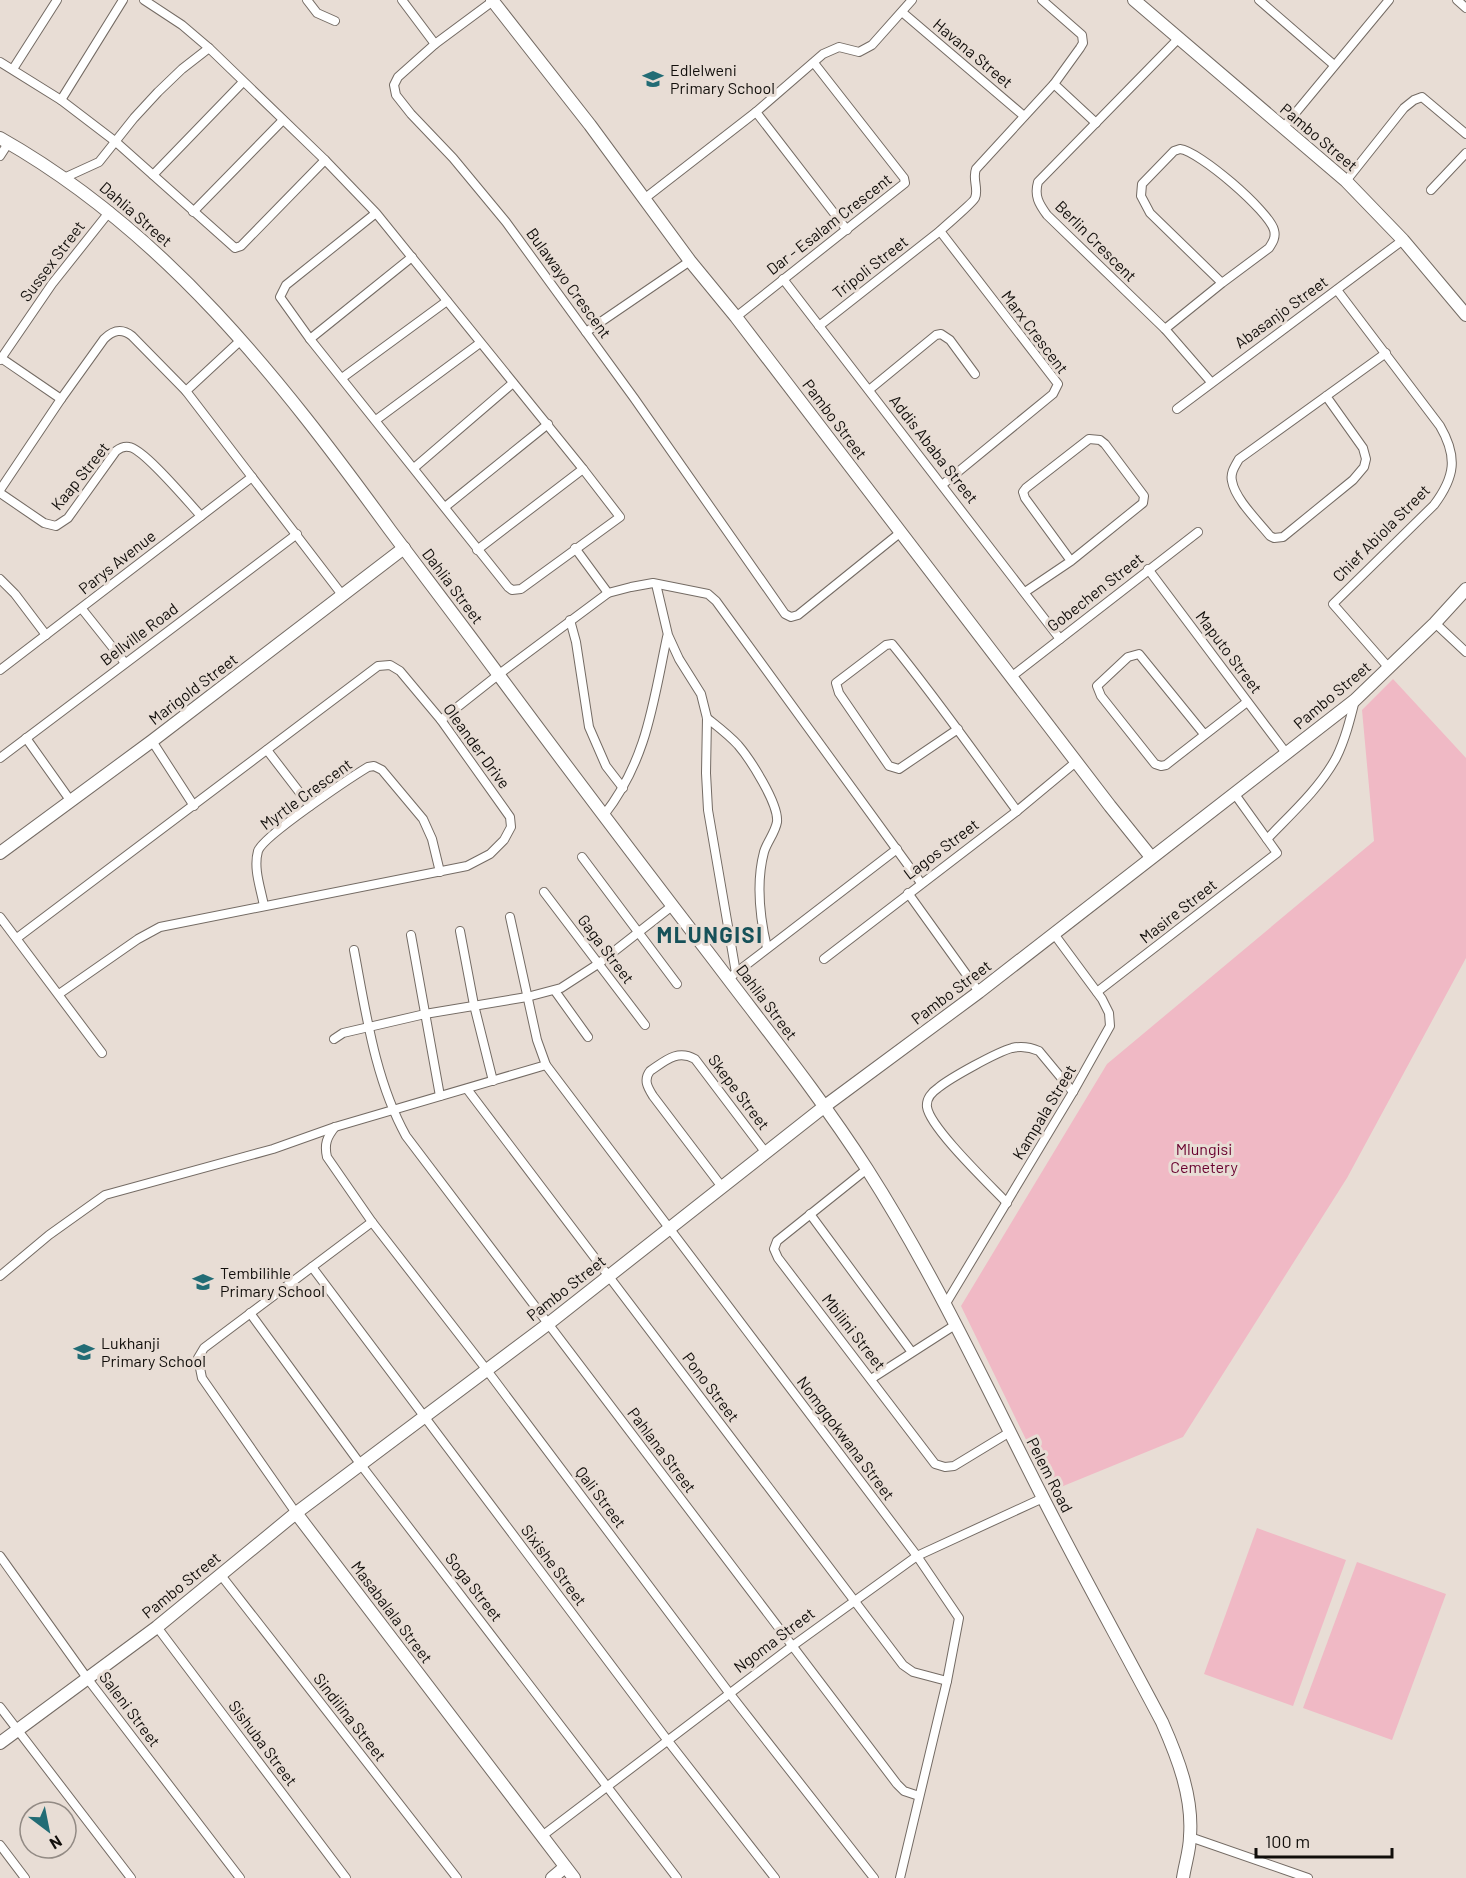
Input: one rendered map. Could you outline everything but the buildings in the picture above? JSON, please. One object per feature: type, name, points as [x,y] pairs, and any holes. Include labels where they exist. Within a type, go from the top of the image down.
[{"type":"street","points":[[12,69],[57,0]]},
{"type":"street","points":[[61,100],[123,0]]},
{"type":"street","points":[[144,0],[182,24],[209,48],[325,160],[376,213],[548,424],[620,517],[521,589],[515,590],[508,586],[477,550],[281,300],[280,293],[286,285],[376,213]]},
{"type":"street","points":[[307,0],[317,13],[335,21]]},
{"type":"street","points":[[402,0],[435,44]]},
{"type":"street","points":[[644,199],[833,49],[839,47],[854,52],[863,51],[872,45],[912,0]]},
{"type":"street","name":"Tripoli Street","points":[[819,326],[940,231],[974,200],[976,169],[1054,84],[1080,48],[1083,39],[1078,30],[1042,0]]},
{"type":"street","name":"Pambo Street","points":[[1134,0],[1346,181],[1402,240],[1466,315]]},
{"type":"street","points":[[1259,0],[1334,65]]},
{"type":"street","points":[[1283,128],[1389,0]]},
{"type":"street","points":[[1457,0],[1466,8]]},
{"type":"street","name":"Bulawayo Crescent","points":[[493,1],[435,44],[398,77],[394,85],[396,95],[506,222],[785,614],[791,617],[798,615],[901,532]]},
{"type":"street","name":"Pambo Street","points":[[493,1],[590,125],[690,261],[736,317],[1151,857]]},
{"type":"street","name":"Havana Street","points":[[902,12],[1024,116]]},
{"type":"street","name":"Berlin Crescent","points":[[1178,39],[1038,182],[1036,198],[1047,216],[1165,329],[1211,382]]},
{"type":"street","points":[[64,177],[99,162],[158,92],[209,48]]},
{"type":"street","points":[[0,62],[61,100],[116,142],[230,245],[238,248],[325,160]]},
{"type":"street","name":"Dar - Esalam Crescent","points":[[736,317],[904,186],[905,180],[814,63]]},
{"type":"street","points":[[153,175],[243,82]]},
{"type":"street","points":[[1054,84],[1096,123]]},
{"type":"street","points":[[1346,181],[1404,108],[1414,100],[1422,98],[1466,134]]},
{"type":"street","points":[[756,112],[847,230]]},
{"type":"street","points":[[193,212],[283,120]]},
{"type":"street","points":[[0,156],[4,140]]},
{"type":"street","name":"Dahlia Street","points":[[4,140],[64,177],[110,211],[182,276],[299,408],[672,906],[732,976],[825,1106]]},
{"type":"street","points":[[1165,329],[1269,248],[1274,239],[1273,228],[1262,210],[1192,153],[1180,149],[1174,151],[1142,184],[1141,196],[1150,213],[1222,283]]},
{"type":"street","points":[[1431,190],[1466,153]]},
{"type":"street","name":"Sussex Street","points":[[1,359],[52,284],[110,211]]},
{"type":"street","name":"Marx Crescent","points":[[940,231],[1058,384],[1053,394],[942,485]]},
{"type":"street","name":"Abasanjo Street","points":[[1177,409],[1402,240]]},
{"type":"street","points":[[310,339],[412,257]]},
{"type":"street","points":[[586,332],[690,261]]},
{"type":"street","name":"Addis Ababa Street","points":[[783,279],[1059,639]]},
{"type":"street","name":"Chief Abiola Street","points":[[1337,290],[1440,426],[1452,452],[1453,462],[1445,489],[1434,505],[1333,604],[1389,668]]},
{"type":"street","points":[[342,378],[447,301]]},
{"type":"street","points":[[0,492],[61,399],[104,339],[111,333],[122,330],[132,336],[186,391],[343,596]]},
{"type":"street","points":[[868,390],[936,335],[941,334],[950,340],[975,374]]},
{"type":"street","points":[[186,391],[241,340]]},
{"type":"street","points":[[376,420],[480,343]]},
{"type":"street","points":[[1326,396],[1363,448],[1366,459],[1364,467],[1353,480],[1283,537],[1274,538],[1270,536],[1235,489],[1232,481],[1234,466],[1239,459],[1326,396],[1386,353]]},
{"type":"street","points":[[1,359],[61,399]]},
{"type":"street","points":[[414,468],[513,383]]},
{"type":"street","points":[[445,507],[548,424]]},
{"type":"street","points":[[1025,592],[1071,561],[1143,503],[1144,496],[1105,444],[1095,439],[1089,439],[1023,492],[1071,561]]},
{"type":"street","name":"Kaap Street","points":[[0,492],[44,522],[56,526],[68,518],[116,451],[130,447],[137,450],[161,473],[201,516]]},
{"type":"street","points":[[477,550],[584,469]]},
{"type":"street","name":"Parys Avenue","points":[[0,669],[82,609],[252,477]]},
{"type":"street","name":"Gobechen Street","points":[[1011,677],[1198,532]]},
{"type":"street","name":"Bellville Road","points":[[0,758],[297,534]]},
{"type":"street","name":"Marigold Street","points":[[0,853],[152,741],[404,548]]},
{"type":"street","points":[[575,548],[608,593]]},
{"type":"street","name":"Maputo Street","points":[[1148,569],[1286,753]]},
{"type":"street","points":[[0,579],[15,594],[46,635]]},
{"type":"street","points":[[441,720],[608,593],[656,584],[684,588],[712,597],[921,883]]},
{"type":"street","points":[[656,584],[668,635],[679,659],[701,694],[707,718],[708,810],[732,976]]},
{"type":"street","name":"Pambo Street","points":[[0,1743],[157,1627],[296,1513],[548,1324],[825,1106],[979,992],[1355,700],[1435,623],[1466,589]]},
{"type":"street","points":[[82,609],[125,663]]},
{"type":"street","points":[[570,620],[576,642],[589,727],[606,766],[622,788]]},
{"type":"street","points":[[1435,623],[1466,652]]},
{"type":"street","points":[[604,815],[635,766],[644,741],[668,635]]},
{"type":"street","points":[[957,729],[899,769],[892,768],[839,693],[836,683],[886,645],[892,644],[957,729],[1017,811]]},
{"type":"street","points":[[1204,734],[1139,654],[1128,657],[1097,686],[1101,696],[1158,765],[1166,765],[1247,702]]},
{"type":"street","name":"Oleander Drive","points":[[17,938],[378,666],[386,664],[400,671],[441,720],[510,817],[512,823],[508,835],[490,854],[467,866],[310,896],[152,930],[59,994]]},
{"type":"street","points":[[1234,793],[1267,840],[1311,792],[1333,762],[1347,730],[1355,700]]},
{"type":"street","points":[[707,718],[741,749],[776,812],[776,824],[764,854],[760,873],[763,929],[767,948]]},
{"type":"street","points":[[26,738],[70,800]]},
{"type":"street","points":[[152,741],[194,806]]},
{"type":"street","points":[[267,750],[310,806]]},
{"type":"street","name":"Lagos Street","points":[[824,959],[1017,811],[1076,762]]},
{"type":"street","name":"Myrtle Crescent","points":[[264,906],[257,873],[260,847],[310,806],[369,767],[374,766],[382,770],[423,819],[432,839],[440,872]]},
{"type":"street","name":"Masire Street","points":[[1097,993],[1277,853],[1267,840]]},
{"type":"street","points":[[732,976],[897,849]]},
{"type":"street","points":[[582,857],[676,984]]},
{"type":"street","name":"Gaga Street","points":[[544,892],[645,1025]]},
{"type":"street","points":[[908,893],[979,992]]},
{"type":"street","points":[[334,1039],[343,1033],[425,1014],[555,991],[568,985],[598,964],[672,906]]},
{"type":"street","points":[[0,917],[102,1053]]},
{"type":"street","name":"Nomgqokwana Street","points":[[510,917],[539,1048],[546,1065],[917,1556],[959,1618],[948,1681],[900,1878]]},
{"type":"street","points":[[460,930],[474,1005],[493,1081]]},
{"type":"street","name":"Kampala Street","points":[[945,1305],[1110,1026],[1109,1013],[1097,993],[1054,934]]},
{"type":"street","points":[[411,935],[440,1096]]},
{"type":"street","name":"Pahlana Street","points":[[354,950],[369,1028],[392,1111],[410,1143],[897,1784],[904,1791],[919,1796]]},
{"type":"street","points":[[555,991],[588,1037]]},
{"type":"street","points":[[1007,1203],[953,1146],[927,1109],[927,1100],[938,1087],[948,1081],[992,1057],[1017,1048],[1032,1048],[1039,1051],[1073,1092]]},
{"type":"street","name":"Skepe Street","points":[[722,1187],[653,1096],[646,1083],[650,1071],[675,1055],[688,1055],[695,1059],[766,1153]]},
{"type":"street","points":[[0,1276],[49,1235],[105,1196],[273,1149],[335,1127],[546,1065]]},
{"type":"street","name":"Pono Street","points":[[467,1089],[906,1669],[948,1681]]},
{"type":"street","name":"Pelem Road","points":[[825,1106],[909,1238],[1171,1742],[1188,1797],[1190,1837],[1183,1878]]},
{"type":"street","name":"Qali Street","points":[[335,1127],[325,1146],[327,1157],[372,1222],[486,1369],[730,1694],[874,1878]]},
{"type":"street","name":"Mbilini Street","points":[[867,1169],[777,1241],[774,1244],[776,1253],[933,1461],[940,1466],[954,1466],[1010,1432]]},
{"type":"street","points":[[810,1214],[911,1351]]},
{"type":"street","points":[[250,1313],[372,1222]]},
{"type":"street","name":"Sixishe Street","points":[[312,1267],[668,1741],[775,1878]]},
{"type":"street","name":"Masabalala Street","points":[[250,1313],[204,1348],[198,1358],[202,1378],[296,1513],[574,1878]]},
{"type":"street","name":"Soga Street","points":[[250,1313],[361,1465],[677,1878]]},
{"type":"street","points":[[871,1379],[911,1351],[955,1325]]},
{"type":"street","name":"Ngoma Street","points":[[542,1836],[791,1647],[917,1556],[1043,1498]]},
{"type":"street","name":"Saleni Street","points":[[0,1556],[87,1677],[240,1878]]},
{"type":"street","name":"Sindilina Street","points":[[220,1574],[457,1878]]},
{"type":"street","name":"Sishuba Street","points":[[157,1627],[346,1878]]},
{"type":"street","points":[[0,1707],[131,1878]]},
{"type":"street","points":[[1190,1837],[1308,1878]]},
{"type":"street","points":[[0,1845],[25,1878]]},
{"type":"street","points":[[552,1878],[565,1867]]},
{"type":"green space","name":"Mlungisi Cemetery","points":[[1393,679],[1466,758],[1466,958],[1347,1178],[1183,1437],[1051,1491],[961,1306],[1107,1064],[1374,841],[1362,710]]},
{"type":"green space","points":[[1257,1528],[1346,1560],[1293,1706],[1204,1674]]},
{"type":"green space","points":[[1357,1562],[1446,1594],[1392,1740],[1303,1708]]},
{"type":"place","name":"Edlelweni Primary School","points":[[653,79]]},
{"type":"place","name":"Tembilihle Primary School","points":[[203,1282]]},
{"type":"place","name":"Lukhanji Primary School","points":[[84,1352]]},
{"type":"district","name":"MLUNGISI","points":[[710,935]]}]
